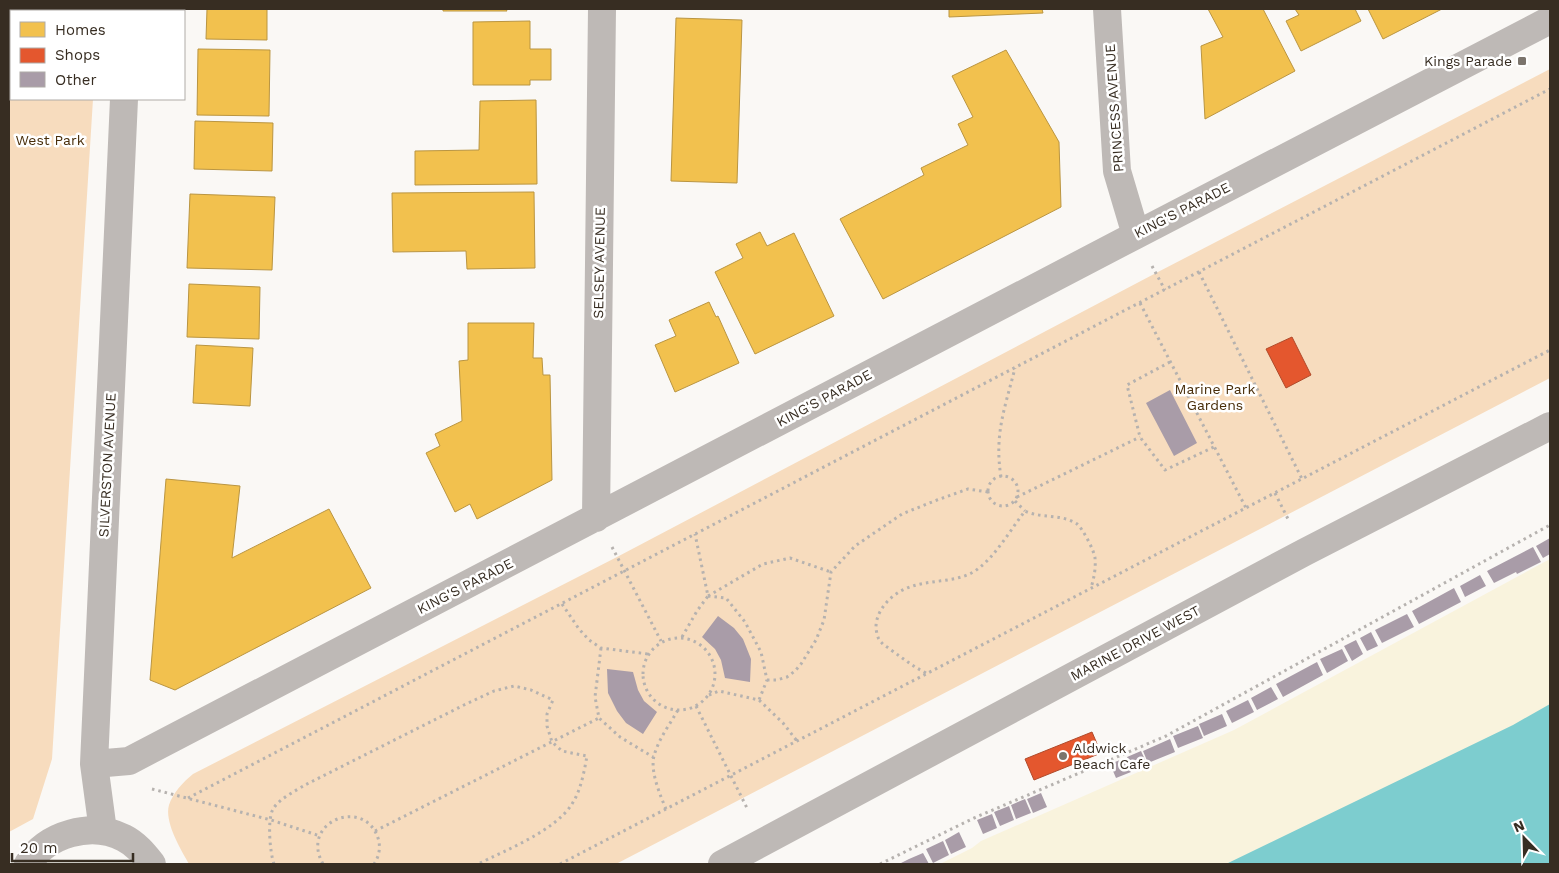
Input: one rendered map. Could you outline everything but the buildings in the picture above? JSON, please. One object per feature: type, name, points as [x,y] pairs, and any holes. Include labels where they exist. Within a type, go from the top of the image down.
[{"type":"street","name":"SELSEY AVENUE","points":[[596,518],[602,9]]},
{"type":"street","name":"PRINCESS AVENUE","points":[[1107,9],[1117,170],[1136,234]]},
{"type":"street","name":"KING'S PARADE","points":[[94,764],[129,761],[1136,234],[1550,20]]},
{"type":"street","name":"SILVERSTON AVENUE","points":[[102,831],[94,764],[124,100]]},
{"type":"street","name":"MARINE DRIVE WEST","points":[[722,864],[1305,552],[1550,426]]},
{"type":"street","points":[[28,864],[34,855],[54,839],[77,831],[102,831],[124,838],[142,851],[152,864]]},
{"type":"path","points":[[188,798],[1550,89]]},
{"type":"path","points":[[1199,272],[1302,479]]},
{"type":"path","points":[[1140,302],[1246,508]]},
{"type":"path","points":[[560,864],[1550,350]]},
{"type":"path","points":[[1170,362],[1126,384],[1140,437],[1165,470],[1214,447]]},
{"type":"path","points":[[1001,477],[998,453],[1001,422],[1015,368]]},
{"type":"path","points":[[1016,499],[1140,437]]},
{"type":"path","points":[[1001,477],[1009,478],[1016,484],[1018,492],[1012,504],[1003,507],[998,506],[991,500],[988,492],[988,487],[993,480],[1001,477]]},
{"type":"path","points":[[767,680],[787,677],[795,671],[816,640],[824,620],[831,572],[855,546],[902,514],[936,500],[968,489],[988,492]]},
{"type":"path","points":[[1016,499],[1025,511],[1033,515],[1059,517],[1078,524],[1095,555],[1096,572],[1092,588]]},
{"type":"path","points":[[927,674],[908,663],[880,642],[876,621],[881,611],[890,598],[912,586],[956,578],[969,574],[979,568],[998,548],[1025,511]]},
{"type":"path","points":[[596,518],[662,641]]},
{"type":"path","points":[[880,864],[974,818],[1166,736],[1550,525]]},
{"type":"path","points":[[695,534],[708,596]]},
{"type":"path","points":[[682,637],[708,596],[763,564],[790,558],[831,572]]},
{"type":"path","points":[[708,596],[726,598],[745,622],[761,652],[767,680],[759,700]]},
{"type":"path","points":[[562,604],[580,629],[601,648],[648,654]]},
{"type":"path","points":[[709,695],[715,674],[714,663],[709,653],[692,639],[682,637],[662,641],[648,654],[642,674],[644,686],[649,695],[662,705],[678,710],[687,709],[696,706],[709,695],[718,691],[759,700],[783,723],[797,741]]},
{"type":"path","points":[[601,648],[595,697],[599,718],[620,737],[653,757]]},
{"type":"path","points":[[274,864],[270,846],[273,809],[288,795],[455,709],[494,691],[514,686],[531,690],[553,700],[548,714],[547,726],[552,742],[562,751],[587,756],[579,790],[573,803],[564,815],[538,833],[478,864]]},
{"type":"path","points":[[696,706],[764,841]]},
{"type":"path","points":[[666,809],[655,779],[653,757],[660,740],[678,710]]},
{"type":"path","points":[[375,831],[599,718]]},
{"type":"path","points":[[129,761],[153,790],[271,820],[320,836]]},
{"type":"path","points":[[323,864],[318,854],[317,845],[320,836],[330,822],[346,816],[363,820],[375,831],[379,841],[379,850],[374,864]]},
{"type":"green space","name":"West Park","points":[[9,9],[99,9],[10,10],[10,100],[93,100],[52,759],[33,819],[9,832]]},
{"type":"green space","name":"Marine Park Gardens","points":[[1550,69],[1550,378],[616,864],[189,864],[174,836],[168,812],[169,805],[176,792],[193,774],[617,557],[1156,273]]},
{"type":"sand","points":[[1550,559],[1550,864],[940,864],[972,848],[981,841],[1234,730]]},
{"type":"water","points":[[1550,704],[1550,864],[1226,864],[1513,725]]},
{"type":"place","name":"Kings Parade","points":[[1522,61]]},
{"type":"place","name":"Aldwick Beach Cafe","points":[[1063,756]]}]
